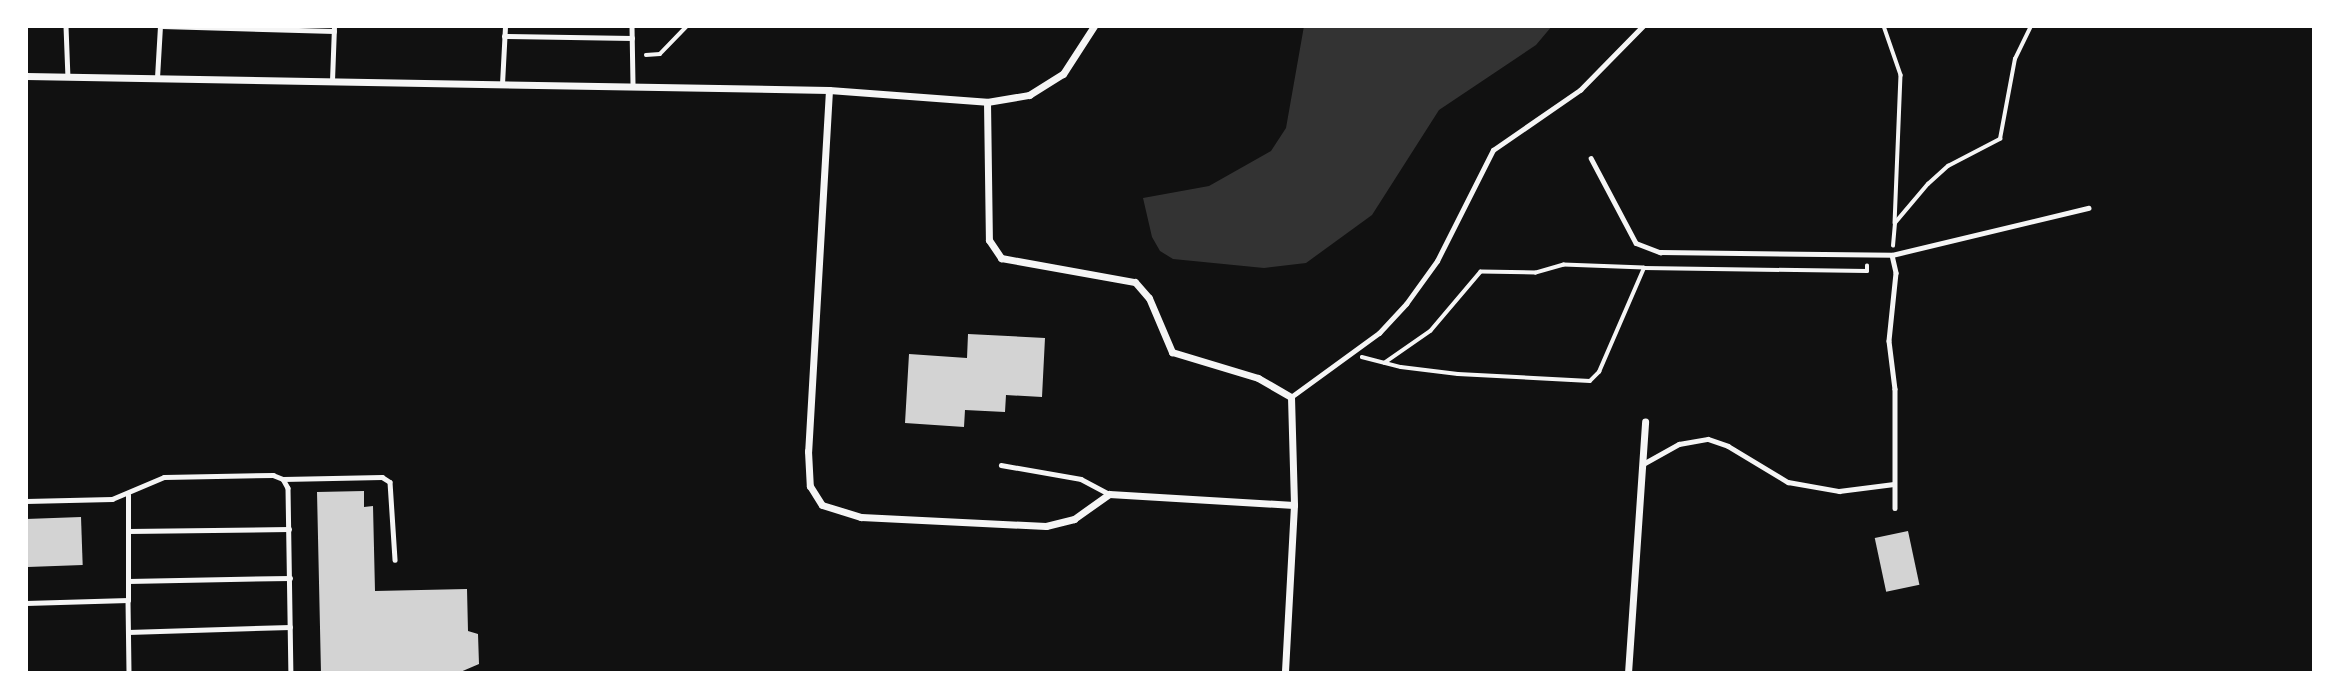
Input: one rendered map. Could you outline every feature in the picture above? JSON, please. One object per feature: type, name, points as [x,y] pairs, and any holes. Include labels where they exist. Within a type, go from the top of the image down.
[{"type":"street","points":[[26,76],[829,90],[987,102],[1029,95],[1063,74],[1094,26]]},
{"type":"street","points":[[829,90],[808,452],[810,486],[822,505],[861,517],[1046,526],[1074,519],[1109,494],[1294,505]]},
{"type":"street","points":[[987,102],[989,240],[1001,258],[1135,282],[1149,298],[1172,352],[1258,377],[1291,397],[1294,505],[1285,673]]},
{"type":"street","points":[[1628,673],[1645,422]]},
{"type":"lane","points":[[66,26],[68,77]]},
{"type":"lane","points":[[157,78],[161,26],[334,29],[332,82]]},
{"type":"lane","points":[[502,84],[505,26]]},
{"type":"lane","points":[[632,26],[633,86]]},
{"type":"lane","points":[[1291,397],[1349,355],[1406,304],[1437,261],[1493,150],[1580,90],[1643,26]]},
{"type":"lane","points":[[505,36],[632,38]]},
{"type":"lane","points":[[1591,158],[1629,233],[1646,250],[1892,255],[1942,247],[2088,208]]},
{"type":"lane","points":[[1892,255],[1896,273],[1889,341],[1895,389],[1895,508]]},
{"type":"lane","points":[[1642,465],[1679,444],[1708,439],[1728,446],[1788,482],[1839,491],[1894,484]]},
{"type":"lane","points":[[1001,465],[1081,479],[1109,494]]},
{"type":"lane","points":[[26,501],[112,499],[128,495],[164,477],[382,477],[390,482],[395,561]]},
{"type":"lane","points":[[283,479],[288,488],[291,673]]},
{"type":"lane","points":[[128,495],[128,673]]},
{"type":"lane","points":[[128,531],[289,528]]},
{"type":"lane","points":[[128,581],[289,578]]},
{"type":"lane","points":[[26,603],[128,600]]},
{"type":"lane","points":[[128,632],[290,627]]},
{"type":"path","points":[[646,55],[660,54],[687,26]]},
{"type":"path","points":[[1884,26],[1902,75],[1892,255]]},
{"type":"path","points":[[1895,223],[1948,166],[2000,139],[2015,59],[2031,26]]},
{"type":"path","points":[[1385,363],[1431,331],[1481,272],[1536,272],[1564,265],[1867,271],[1867,254]]},
{"type":"path","points":[[1349,355],[1458,374],[1590,381],[1599,372],[1644,268]]},
{"type":"shaded area","points":[[1304,26],[1552,26],[1536,45],[1439,110],[1372,215],[1306,263],[1264,268],[1173,259],[1160,251],[1152,237],[1143,198],[1209,186],[1271,151],[1286,128]]},
{"type":"building","points":[[968,334],[1045,338],[1042,397],[1006,395],[1005,412],[965,410],[964,427],[905,423],[909,354],[967,358]]},
{"type":"building","points":[[364,491],[364,507],[373,506],[375,591],[467,589],[468,631],[478,634],[479,664],[458,673],[321,673],[317,492]]},
{"type":"building","points":[[81,517],[83,565],[28,567],[26,519]]},
{"type":"building","points":[[1908,531],[1919,585],[1886,592],[1875,538]]}]
